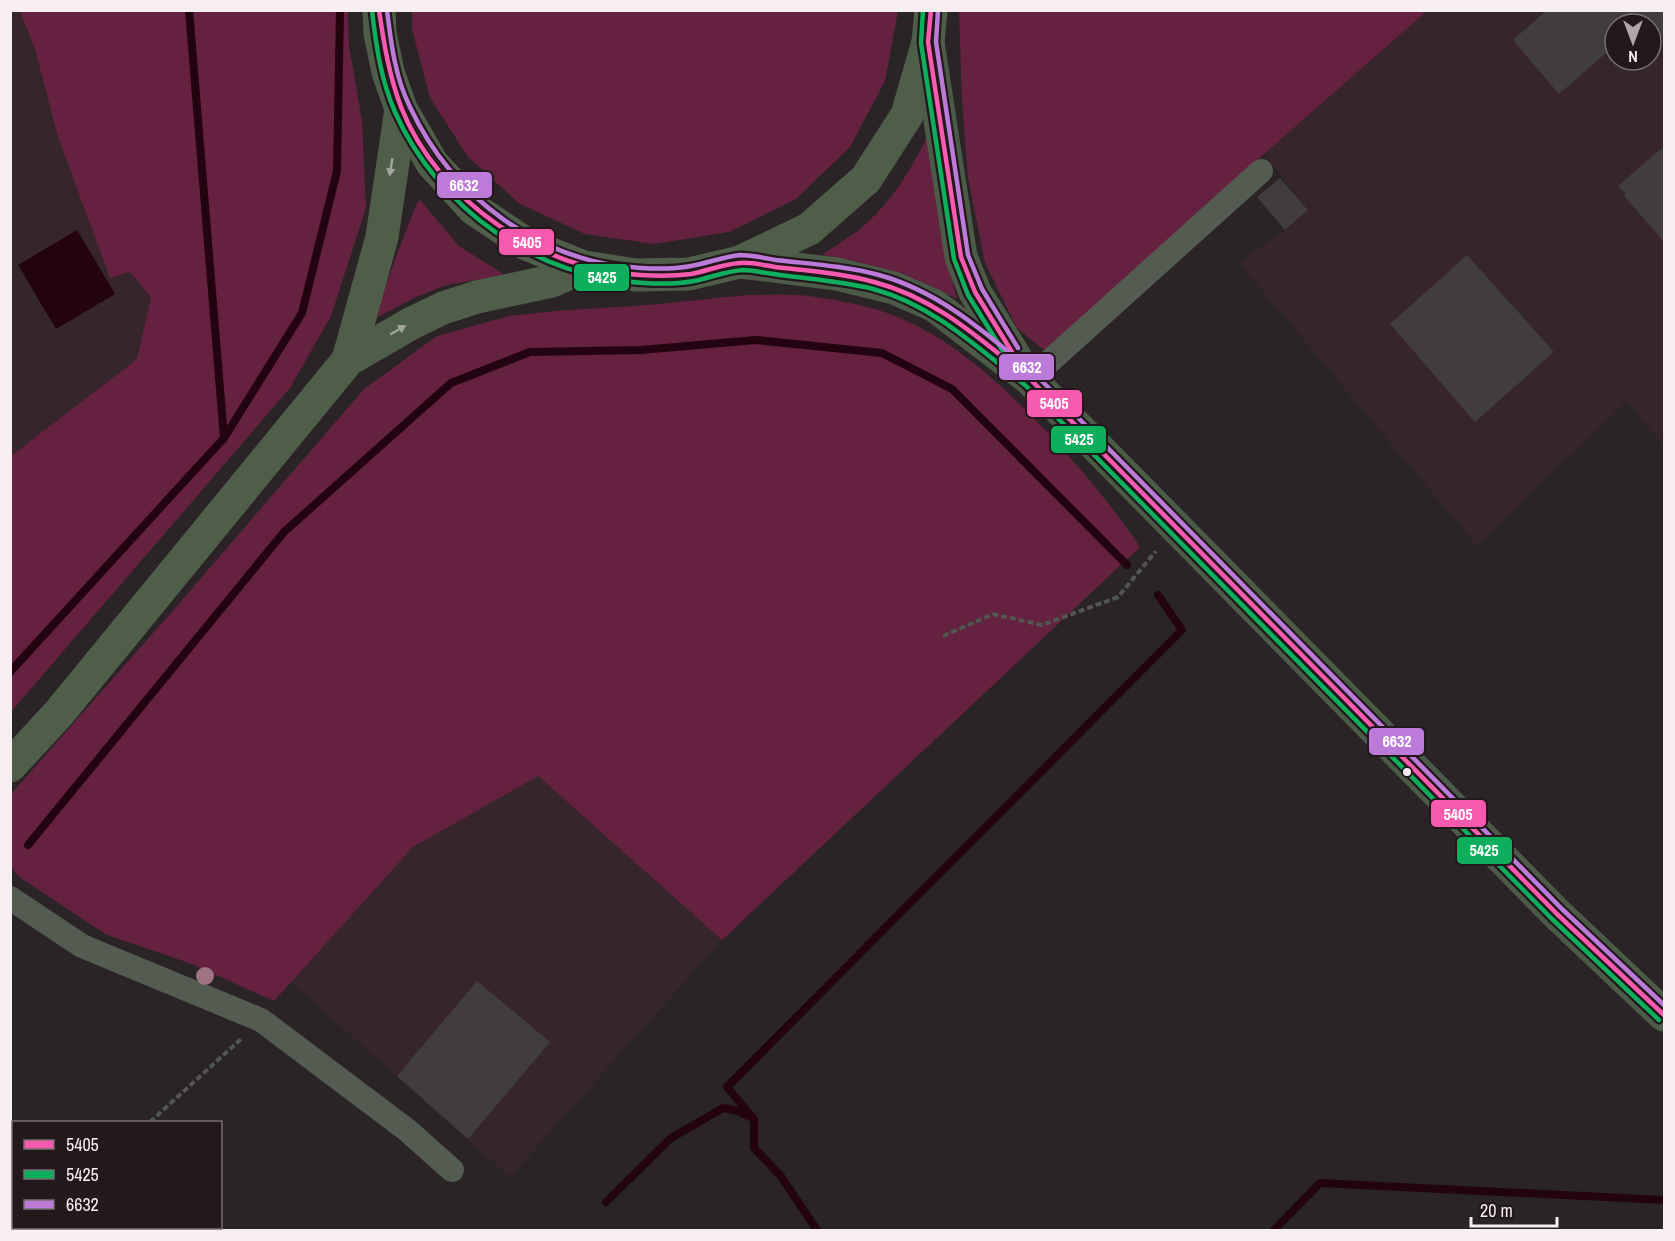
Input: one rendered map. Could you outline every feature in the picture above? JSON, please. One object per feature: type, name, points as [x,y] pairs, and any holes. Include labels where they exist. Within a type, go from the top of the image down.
[{"type":"highway","points":[[379,10],[380,33],[388,72],[401,110],[432,164],[474,209],[526,244],[584,267],[636,275],[688,274],[740,262],[809,229],[866,179],[907,115],[930,26]]},
{"type":"highway","points":[[348,360],[382,237],[401,110]]},
{"type":"highway","points":[[10,766],[66,704],[348,360],[410,324],[443,308],[477,297],[552,281],[584,267]]},
{"type":"main road","points":[[930,26],[961,257],[975,292],[1030,379]]},
{"type":"main road","points":[[740,262],[837,274],[894,288],[935,306],[1030,379],[1557,914],[1665,1015]]},
{"type":"street","points":[[1030,379],[1261,171]]},
{"type":"street","points":[[10,898],[81,946],[261,1020],[407,1130],[452,1170]]},
{"type":"path","points":[[943,636],[993,614],[1042,625],[1118,597],[1175,527]]},
{"type":"path","points":[[151,1121],[261,1020]]},
{"type":"shaded area","points":[[898,10],[885,81],[850,147],[796,199],[729,232],[654,244],[585,234],[520,204],[468,157],[430,98],[412,29],[412,11]]},
{"type":"shaded area","points":[[11,11],[85,11],[151,297],[137,359],[11,456]]},
{"type":"shaded area","points":[[20,11],[348,11],[349,46],[362,120],[366,208],[331,316],[290,388],[11,712],[11,456],[137,359],[151,297],[130,272],[110,278],[58,137],[35,49]]},
{"type":"shaded area","points":[[959,11],[1427,11],[1264,154],[1057,347],[1044,350],[1017,328],[985,263],[968,178],[962,101]]},
{"type":"shaded area","points":[[1427,11],[1664,11],[1664,446],[1626,402],[1477,546],[1239,263],[1285,230],[1308,210],[1264,154]]},
{"type":"shaded area","points":[[927,137],[941,234],[957,299],[925,283],[891,271],[822,255],[872,219],[907,174]]},
{"type":"shaded area","points":[[419,199],[459,246],[505,275],[447,285],[416,297],[372,320],[406,229]]},
{"type":"shaded area","points":[[77,230],[115,294],[56,329],[18,265]]},
{"type":"shaded area","points":[[747,295],[797,295],[844,302],[890,314],[933,335],[991,377],[1025,410],[1094,485],[1140,547],[722,940],[538,776],[413,847],[274,1001],[192,964],[107,935],[19,877],[11,867],[11,794],[364,389],[437,336],[509,316]]},
{"type":"shaded area","points":[[459,706],[722,940],[510,1177],[247,943]]},
{"type":"building","points":[[1547,10],[1664,10],[1663,36],[1663,12],[1603,12],[1603,56],[1559,94],[1513,40]]},
{"type":"building","points":[[1664,146],[1664,242],[1618,186]]},
{"type":"building","points":[[1280,178],[1308,210],[1285,230],[1257,197]]},
{"type":"building","points":[[1467,255],[1554,352],[1475,422],[1390,324]]},
{"type":"building","points":[[477,981],[550,1042],[468,1139],[397,1076]]},
{"type":"waterway","points":[[189,10],[224,438]]},
{"type":"waterway","points":[[10,672],[224,438],[302,313],[337,171],[340,10]]},
{"type":"waterway","points":[[28,845],[284,532],[451,383],[530,352],[641,350],[756,340],[882,353],[952,389],[1127,565]]},
{"type":"waterway","points":[[754,1119],[727,1087],[1182,630],[1158,595]]},
{"type":"waterway","points":[[606,1202],[671,1138],[723,1108],[738,1111],[754,1119],[754,1148],[780,1175],[817,1230]]},
{"type":"waterway","points":[[1274,1230],[1320,1183],[1664,1200]]},
{"type":"transit line","name":"5405","points":[[379,10],[393,83],[401,107],[418,141],[440,172],[467,200],[498,225],[531,245],[567,260],[604,270],[641,275],[691,274],[727,265],[753,263],[849,276],[896,289],[918,298],[975,335],[1030,379],[1557,914],[1664,1015]]},
{"type":"transit line","name":"6632","points":[[387,10],[397,72],[410,107],[428,140],[475,196],[503,219],[535,239],[568,253],[604,263],[641,268],[685,267],[740,255],[866,272],[902,282],[923,292],[981,330],[1035,374],[1562,909],[1664,1005]]},
{"type":"transit line","name":"5425","points":[[923,10],[921,43],[954,259],[968,295],[1006,356]]},
{"type":"transit line","name":"5405","points":[[931,10],[928,42],[961,257],[975,292],[1012,352]]},
{"type":"transit line","name":"5425","points":[[372,11],[377,50],[386,88],[395,112],[414,147],[437,179],[465,208],[496,232],[530,253],[566,268],[605,278],[644,283],[688,282],[730,272],[751,270],[861,286],[895,296],[915,305],[972,342],[1025,385],[1552,919],[1659,1020]]},
{"type":"transit line","name":"6632","points":[[938,11],[936,42],[968,255],[982,289],[1018,348]]}]
